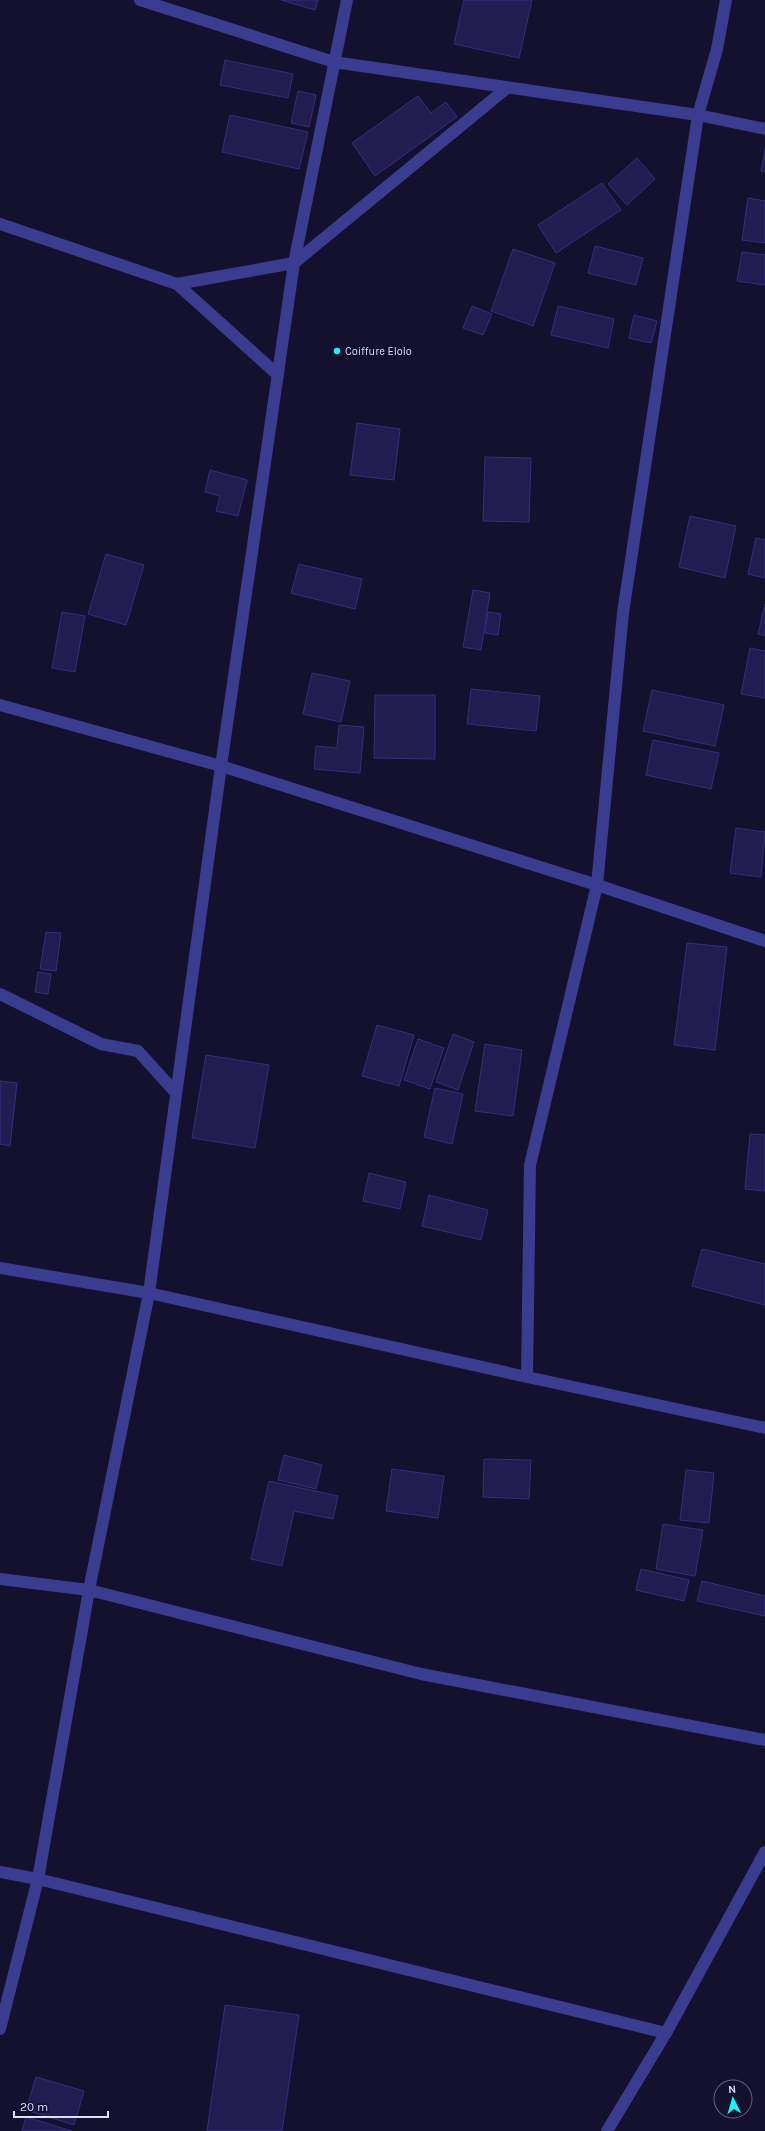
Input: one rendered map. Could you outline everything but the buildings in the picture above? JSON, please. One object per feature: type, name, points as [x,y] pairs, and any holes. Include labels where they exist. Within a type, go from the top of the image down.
[{"type":"street","points":[[140,0],[334,62],[698,115],[765,129]]},
{"type":"street","points":[[0,2029],[38,1879],[89,1590],[149,1293],[221,766],[294,263],[347,0]]},
{"type":"street","points":[[527,1377],[530,1165],[596,885],[623,613],[698,115],[717,49],[726,0]]},
{"type":"street","points":[[177,284],[294,263],[507,88]]},
{"type":"street","points":[[0,224],[177,284],[278,375]]},
{"type":"street","points":[[0,705],[221,766],[596,885],[765,941]]},
{"type":"street","points":[[0,994],[101,1044],[138,1051],[176,1093]]},
{"type":"street","points":[[0,1268],[149,1293],[765,1428]]},
{"type":"street","points":[[0,1579],[89,1590],[421,1674],[765,1740]]},
{"type":"street","points":[[607,2131],[666,2033],[765,1852]]},
{"type":"street","points":[[0,1872],[38,1879],[666,2033]]},
{"type":"place","name":"Coiffure Elolo","points":[[337,351]]}]
